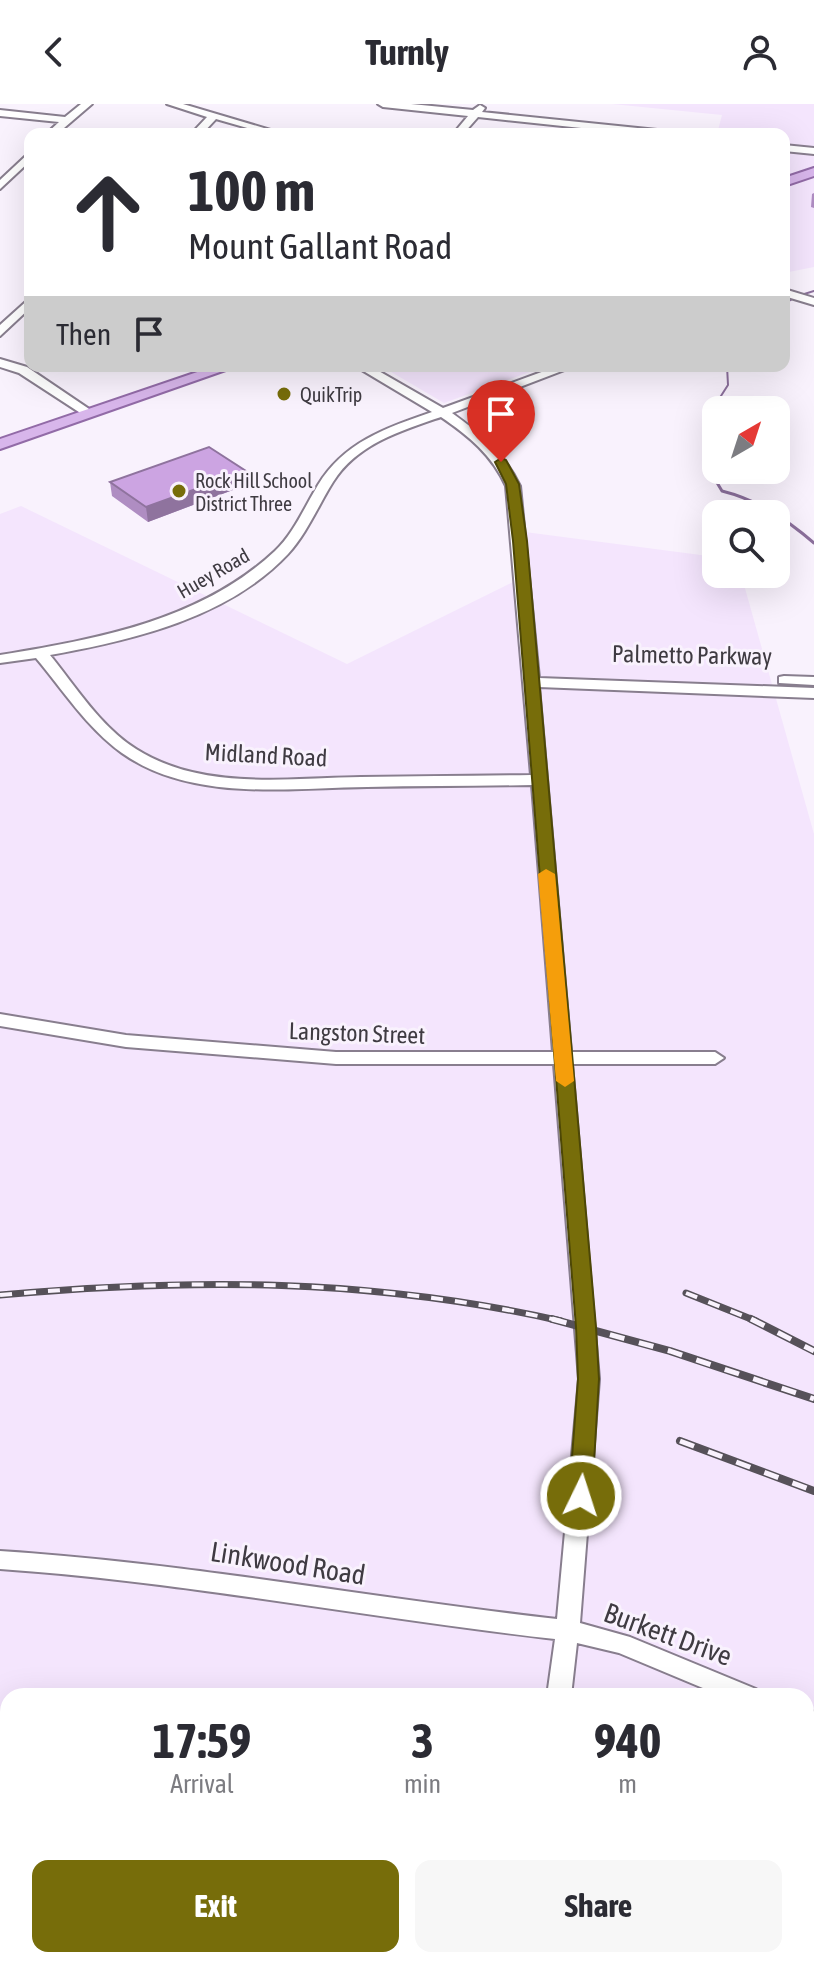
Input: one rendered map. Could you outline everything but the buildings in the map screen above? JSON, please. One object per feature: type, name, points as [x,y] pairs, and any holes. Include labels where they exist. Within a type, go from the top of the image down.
[{"type":"main road","points":[[790,180],[814,172]]},
{"type":"main road","points":[[0,444],[212,372]]},
{"type":"street","points":[[57,128],[87,104]]},
{"type":"street","points":[[172,104],[257,128]]},
{"type":"street","points":[[383,104],[609,128]]},
{"type":"street","points":[[463,128],[484,104]]},
{"type":"street","points":[[0,113],[66,120]]},
{"type":"street","points":[[202,128],[214,116]]},
{"type":"street","points":[[790,148],[814,150]]},
{"type":"street","points":[[0,186],[24,161]]},
{"type":"street","points":[[790,294],[814,302]]},
{"type":"street","points":[[0,332],[24,307]]},
{"type":"street","points":[[0,363],[24,371]]},
{"type":"street","points":[[26,372],[89,413]]},
{"type":"street","points":[[371,372],[472,433],[501,462],[513,484],[589,1379],[575,1570],[560,1688]]},
{"type":"street","name":"Huey Road","points":[[0,659],[106,639],[149,626],[211,601],[245,581],[281,553],[307,518],[335,467],[359,447],[440,413],[553,372]]},
{"type":"street","name":"Midland Road","points":[[40,653],[102,726],[129,751],[158,766],[194,776],[244,782],[318,783],[539,780]]},
{"type":"street","name":"Palmetto Parkway","points":[[570,682],[599,677],[814,681]]},
{"type":"street","name":"Palmetto Parkway","points":[[531,682],[814,693]]},
{"type":"street","name":"Langston Street","points":[[0,1020],[126,1041],[336,1058],[715,1058]]},
{"type":"street","name":"Linkwood Road","points":[[0,1560],[103,1567],[428,1614],[567,1630]]},
{"type":"street","name":"Burkett Drive","points":[[567,1630],[622,1644],[729,1688]]},
{"type":"shaded area","points":[[612,104],[814,104],[814,267],[790,272],[790,128],[719,128],[722,115]]},
{"type":"shaded area","points":[[391,372],[529,372],[444,403]]},
{"type":"shaded area","points":[[21,506],[347,664],[527,575],[525,532],[702,555],[702,588],[745,588],[814,834],[814,1688],[0,1688],[0,514]]},
{"type":"waterway","points":[[801,295],[814,291]]},
{"type":"waterway","points":[[790,300],[794,298]]},
{"type":"waterway","points":[[721,396],[728,385],[727,372]]},
{"type":"waterway","points":[[718,484],[722,491],[771,511],[814,543]]},
{"type":"railway","points":[[0,1295],[212,1284],[351,1289],[421,1296],[555,1320]]},
{"type":"railway","points":[[686,1293],[751,1319]]},
{"type":"railway","points":[[751,1319],[756,1321]]},
{"type":"railway","points":[[751,1319],[814,1351]]},
{"type":"railway","points":[[555,1320],[561,1321]]},
{"type":"railway","points":[[555,1320],[670,1351],[814,1399]]},
{"type":"railway","points":[[680,1441],[814,1491]]},
{"type":"slow traffic","points":[[546,874],[565,1081]]},
{"type":"place","name":"QuikTrip","points":[[284,394]]},
{"type":"place","name":"Rock Hill School District Three","points":[[179,491]]},
{"type":"route","points":[[501,462],[513,484],[520,541],[586,1327],[589,1379],[581,1496]]}]
